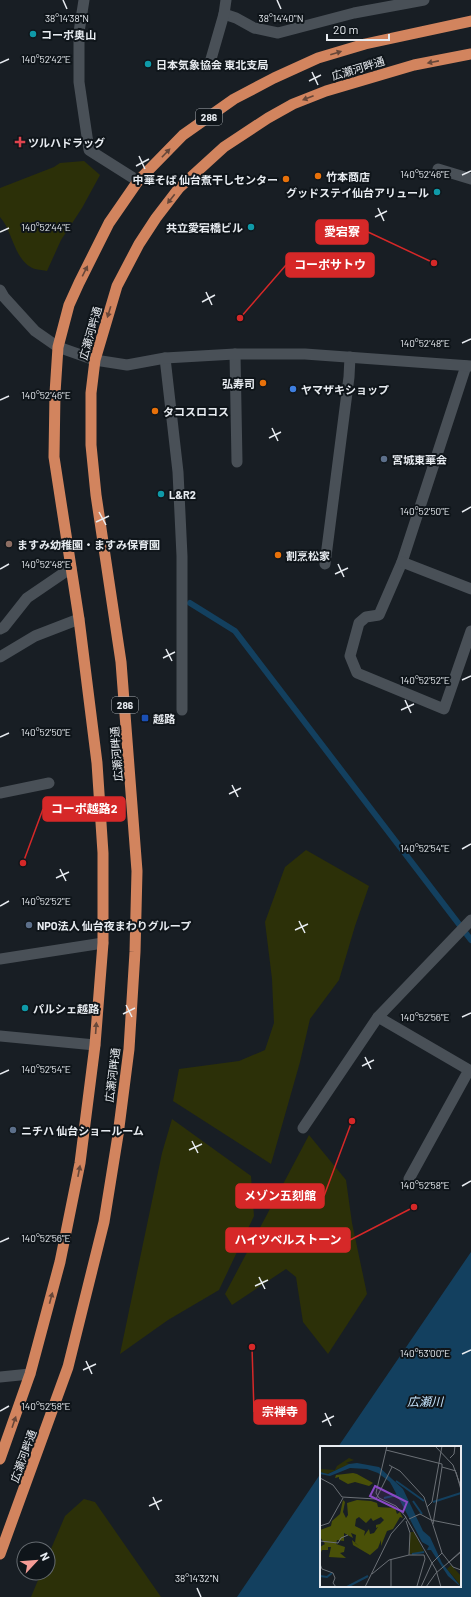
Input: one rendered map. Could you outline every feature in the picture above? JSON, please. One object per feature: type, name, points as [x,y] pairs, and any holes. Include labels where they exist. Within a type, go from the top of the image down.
[{"type":"highway","name":"広瀬河畔通","points":[[0,1459],[30,1374],[60,1262],[80,1162],[95,1046],[103,943],[103,853],[97,763],[79,619],[54,457],[55,393],[58,347],[69,305],[78,283],[109,223],[138,181],[183,135],[234,99],[274,78],[318,58],[365,44],[471,21]]},
{"type":"highway","name":"広瀬河畔通","points":[[0,1554],[34,1465],[70,1360],[104,1222],[118,1135],[129,1048],[135,952],[137,871],[122,662],[96,495],[91,445],[91,393],[95,360],[117,286],[139,244],[156,218],[179,188],[224,147],[268,118],[293,104],[326,91],[414,65],[471,54]]},
{"type":"street","points":[[84,0],[79,32],[79,82],[89,150],[138,181]]},
{"type":"street","points":[[209,66],[224,14],[226,0]]},
{"type":"street","points":[[224,14],[236,18],[254,28],[278,34],[354,13],[424,0]]},
{"type":"street","points":[[438,169],[471,180]]},
{"type":"street","points":[[0,290],[4,297],[35,331],[58,347],[95,360],[127,365],[165,358],[235,354],[305,354],[468,366],[402,562],[379,616],[366,617],[359,623],[350,656],[356,673],[444,709],[471,631]]},
{"type":"street","points":[[235,354],[237,462]]},
{"type":"street","points":[[325,564],[349,377],[350,357]]},
{"type":"street","points":[[165,358],[178,472],[182,556],[182,710]]},
{"type":"street","points":[[402,562],[471,589]]},
{"type":"street","points":[[0,629],[4,627],[27,598],[71,568]]},
{"type":"street","points":[[0,657],[35,636],[79,619]]},
{"type":"street","points":[[0,793],[48,783]]},
{"type":"street","points":[[303,1128],[378,1017],[471,920]]},
{"type":"street","points":[[0,959],[103,943]]},
{"type":"street","points":[[378,1017],[469,1070],[409,1179]]},
{"type":"street","points":[[0,1036],[95,1046]]},
{"type":"street","points":[[0,1377],[30,1374]]},
{"type":"green space","points":[[84,161],[100,175],[82,208],[61,240],[47,271],[35,269],[22,260],[8,230],[0,217],[0,188],[54,167],[60,163]]},
{"type":"green space","points":[[306,850],[369,886],[339,980],[310,1019],[300,1062],[271,1164],[173,1101],[179,1069],[239,1061],[265,1050],[274,1023],[272,979],[265,922],[285,867]]},
{"type":"green space","points":[[172,1119],[251,1176],[254,1216],[219,1290],[168,1320],[120,1354],[162,1153]]},
{"type":"green space","points":[[309,1135],[346,1180],[352,1223],[367,1294],[328,1354],[303,1322],[296,1277],[286,1269],[232,1305],[225,1294]]},
{"type":"green space","points":[[84,1499],[95,1502],[161,1597],[31,1597],[38,1581],[56,1581],[56,1541],[54,1541],[65,1516]]},
{"type":"water","name":"広瀬川","points":[[471,1252],[471,1597],[237,1597],[320,1474],[320,1587],[461,1587],[461,1446],[339,1446]]},
{"type":"waterway","points":[[190,603],[235,631],[471,940]]},
{"type":"place","name":"コーポ奥山","points":[[33,34]]},
{"type":"place","name":"日本気象協会 東北支局","points":[[148,64]]},
{"type":"place","name":"ツルハドラッグ","points":[[20,142]]},
{"type":"place","name":"竹本商店","points":[[318,176]]},
{"type":"place","name":"中華そば 仙台煮干しセンター","points":[[286,179]]},
{"type":"place","name":"グッドステイ仙台アリュール","points":[[437,192]]},
{"type":"place","name":"共立愛宕橋ビル","points":[[251,227]]},
{"type":"place","name":"愛宕寮","points":[[434,263]]},
{"type":"place","name":"コーポサトウ","points":[[240,318]]},
{"type":"place","name":"弘寿司","points":[[263,383]]},
{"type":"place","name":"ヤマザキショップ","points":[[293,389]]},
{"type":"place","name":"タコスロコス","points":[[155,411]]},
{"type":"place","name":"宮城東華会","points":[[384,459]]},
{"type":"place","name":"L&R2","points":[[161,494]]},
{"type":"place","name":"ますみ幼稚園・ますみ保育園","points":[[9,544]]},
{"type":"place","name":"割烹松家","points":[[278,555]]},
{"type":"place","name":"越路","points":[[145,718]]},
{"type":"place","name":"コーポ越路2","points":[[23,863]]},
{"type":"place","name":"NPO法人 仙台夜まわりグループ","points":[[29,925]]},
{"type":"place","name":"パルシェ越路","points":[[25,1008]]},
{"type":"place","name":"メゾン五刻館","points":[[352,1121]]},
{"type":"place","name":"ニチハ 仙台ショールーム","points":[[13,1130]]},
{"type":"place","name":"ハイツベルストーン","points":[[414,1207]]},
{"type":"place","name":"宗禅寺","points":[[252,1347]]}]
